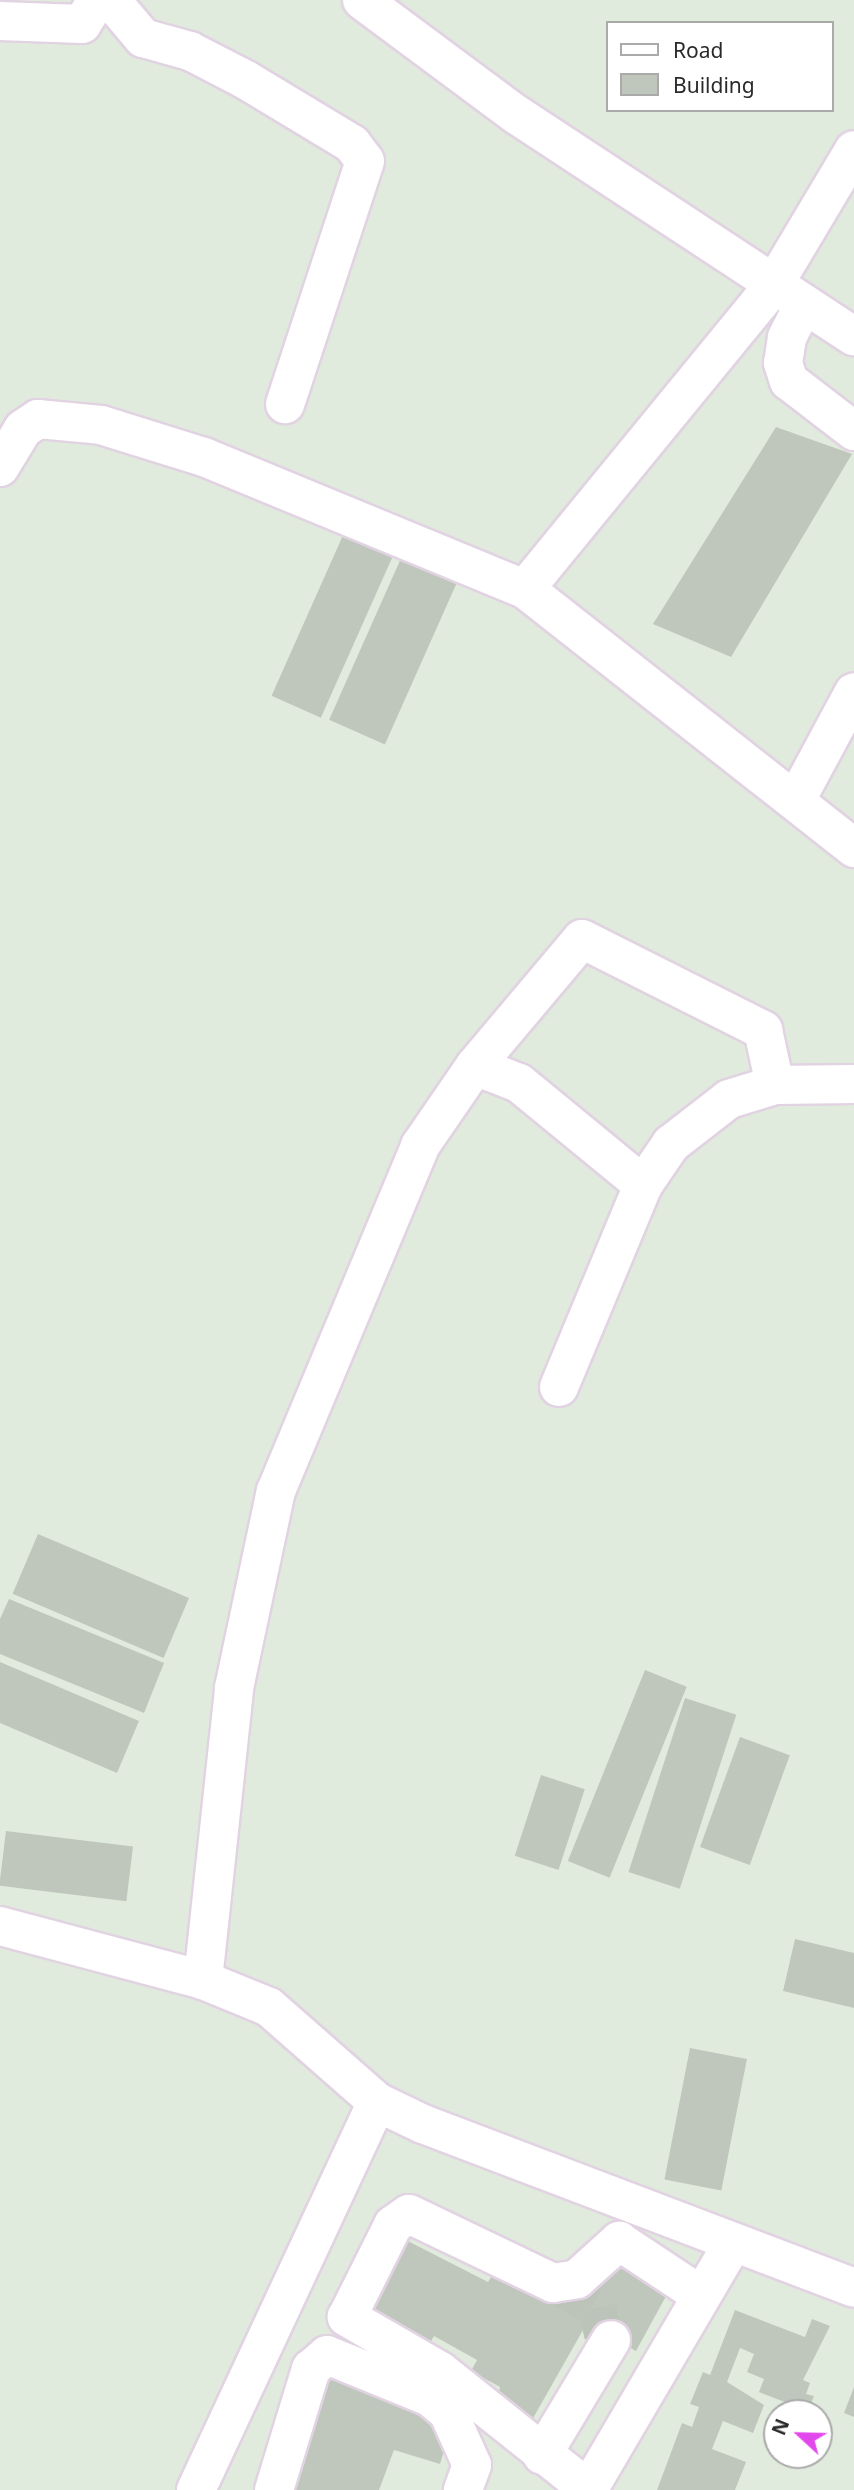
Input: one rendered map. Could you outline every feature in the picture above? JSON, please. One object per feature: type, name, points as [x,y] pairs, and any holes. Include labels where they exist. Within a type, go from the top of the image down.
[{"type":"street","points":[[0,21],[82,24],[97,0]]},
{"type":"street","points":[[111,0],[143,38],[190,51],[246,80],[352,144],[365,161],[285,404]]},
{"type":"street","points":[[362,0],[517,115],[854,336]]},
{"type":"street","points":[[525,589],[788,295],[854,150]]},
{"type":"street","points":[[788,295],[788,338],[783,363],[789,381],[854,431]]},
{"type":"street","points":[[0,467],[23,429],[38,419],[101,425],[204,457],[525,589],[797,797],[854,848]]},
{"type":"street","points":[[797,797],[854,692]]},
{"type":"street","points":[[204,1980],[234,1688],[276,1491],[421,1146],[475,1066],[582,939],[763,1030],[775,1085]]},
{"type":"street","points":[[475,1066],[519,1083],[643,1185]]},
{"type":"street","points":[[559,1387],[643,1185],[671,1144],[729,1099],[775,1085],[854,1084]]},
{"type":"street","points":[[0,1926],[204,1980],[269,2007],[377,2102],[731,2246],[854,2288]]},
{"type":"street","points":[[196,2490],[377,2102]]},
{"type":"street","points":[[699,2294],[619,2241],[577,2279],[556,2285],[409,2214],[393,2225],[347,2307],[353,2323],[440,2371],[588,2489],[699,2294],[731,2246]]},
{"type":"street","points":[[542,2455],[607,2338],[658,2367]]},
{"type":"street","points":[[274,2490],[312,2369],[327,2355],[430,2397],[448,2412],[472,2465],[463,2490]]},
{"type":"building","points":[[776,427],[852,454],[731,657],[653,624]]},
{"type":"building","points":[[348,524],[397,546],[321,718],[272,696]]},
{"type":"building","points":[[406,547],[462,572],[385,744],[329,720]]},
{"type":"building","points":[[38,1534],[189,1598],[164,1658],[13,1594]]},
{"type":"building","points":[[9,1599],[164,1663],[144,1713],[0,1654],[0,1619]]},
{"type":"building","points":[[0,1662],[139,1721],[117,1773],[0,1723]]},
{"type":"building","points":[[645,1670],[687,1687],[610,1878],[568,1861]]},
{"type":"building","points":[[685,1698],[736,1715],[680,1889],[628,1872]]},
{"type":"building","points":[[740,1737],[790,1755],[750,1865],[700,1847]]},
{"type":"building","points":[[541,1775],[585,1789],[558,1870],[515,1856]]},
{"type":"building","points":[[6,1831],[133,1847],[126,1901],[0,1886]]},
{"type":"building","points":[[795,1939],[854,1953],[854,2008],[783,1991]]},
{"type":"building","points":[[690,2048],[747,2059],[721,2191],[664,2180]]},
{"type":"building","points":[[400,2237],[488,2282],[498,2266],[590,2303],[619,2252],[667,2287],[665,2298],[636,2351],[587,2323],[532,2420],[497,2400],[500,2387],[471,2371],[477,2360],[434,2336],[424,2353],[356,2310]]},
{"type":"building","points":[[735,2310],[805,2337],[812,2319],[830,2326],[803,2380],[810,2383],[806,2394],[814,2396],[813,2399],[777,2399],[759,2392],[764,2379],[747,2372],[754,2354],[740,2348],[727,2382],[763,2404],[763,2408],[753,2433],[723,2421],[712,2449],[746,2462],[735,2490],[657,2490],[682,2423],[692,2427],[699,2407],[690,2404],[703,2372],[710,2375]]},
{"type":"building","points":[[317,2373],[434,2410],[430,2423],[450,2431],[440,2464],[394,2450],[379,2490],[289,2490]]},
{"type":"building","points":[[854,2387],[854,2417],[844,2413]]},
{"type":"tunnel","points":[[559,2287],[597,2308],[603,2335]]}]
